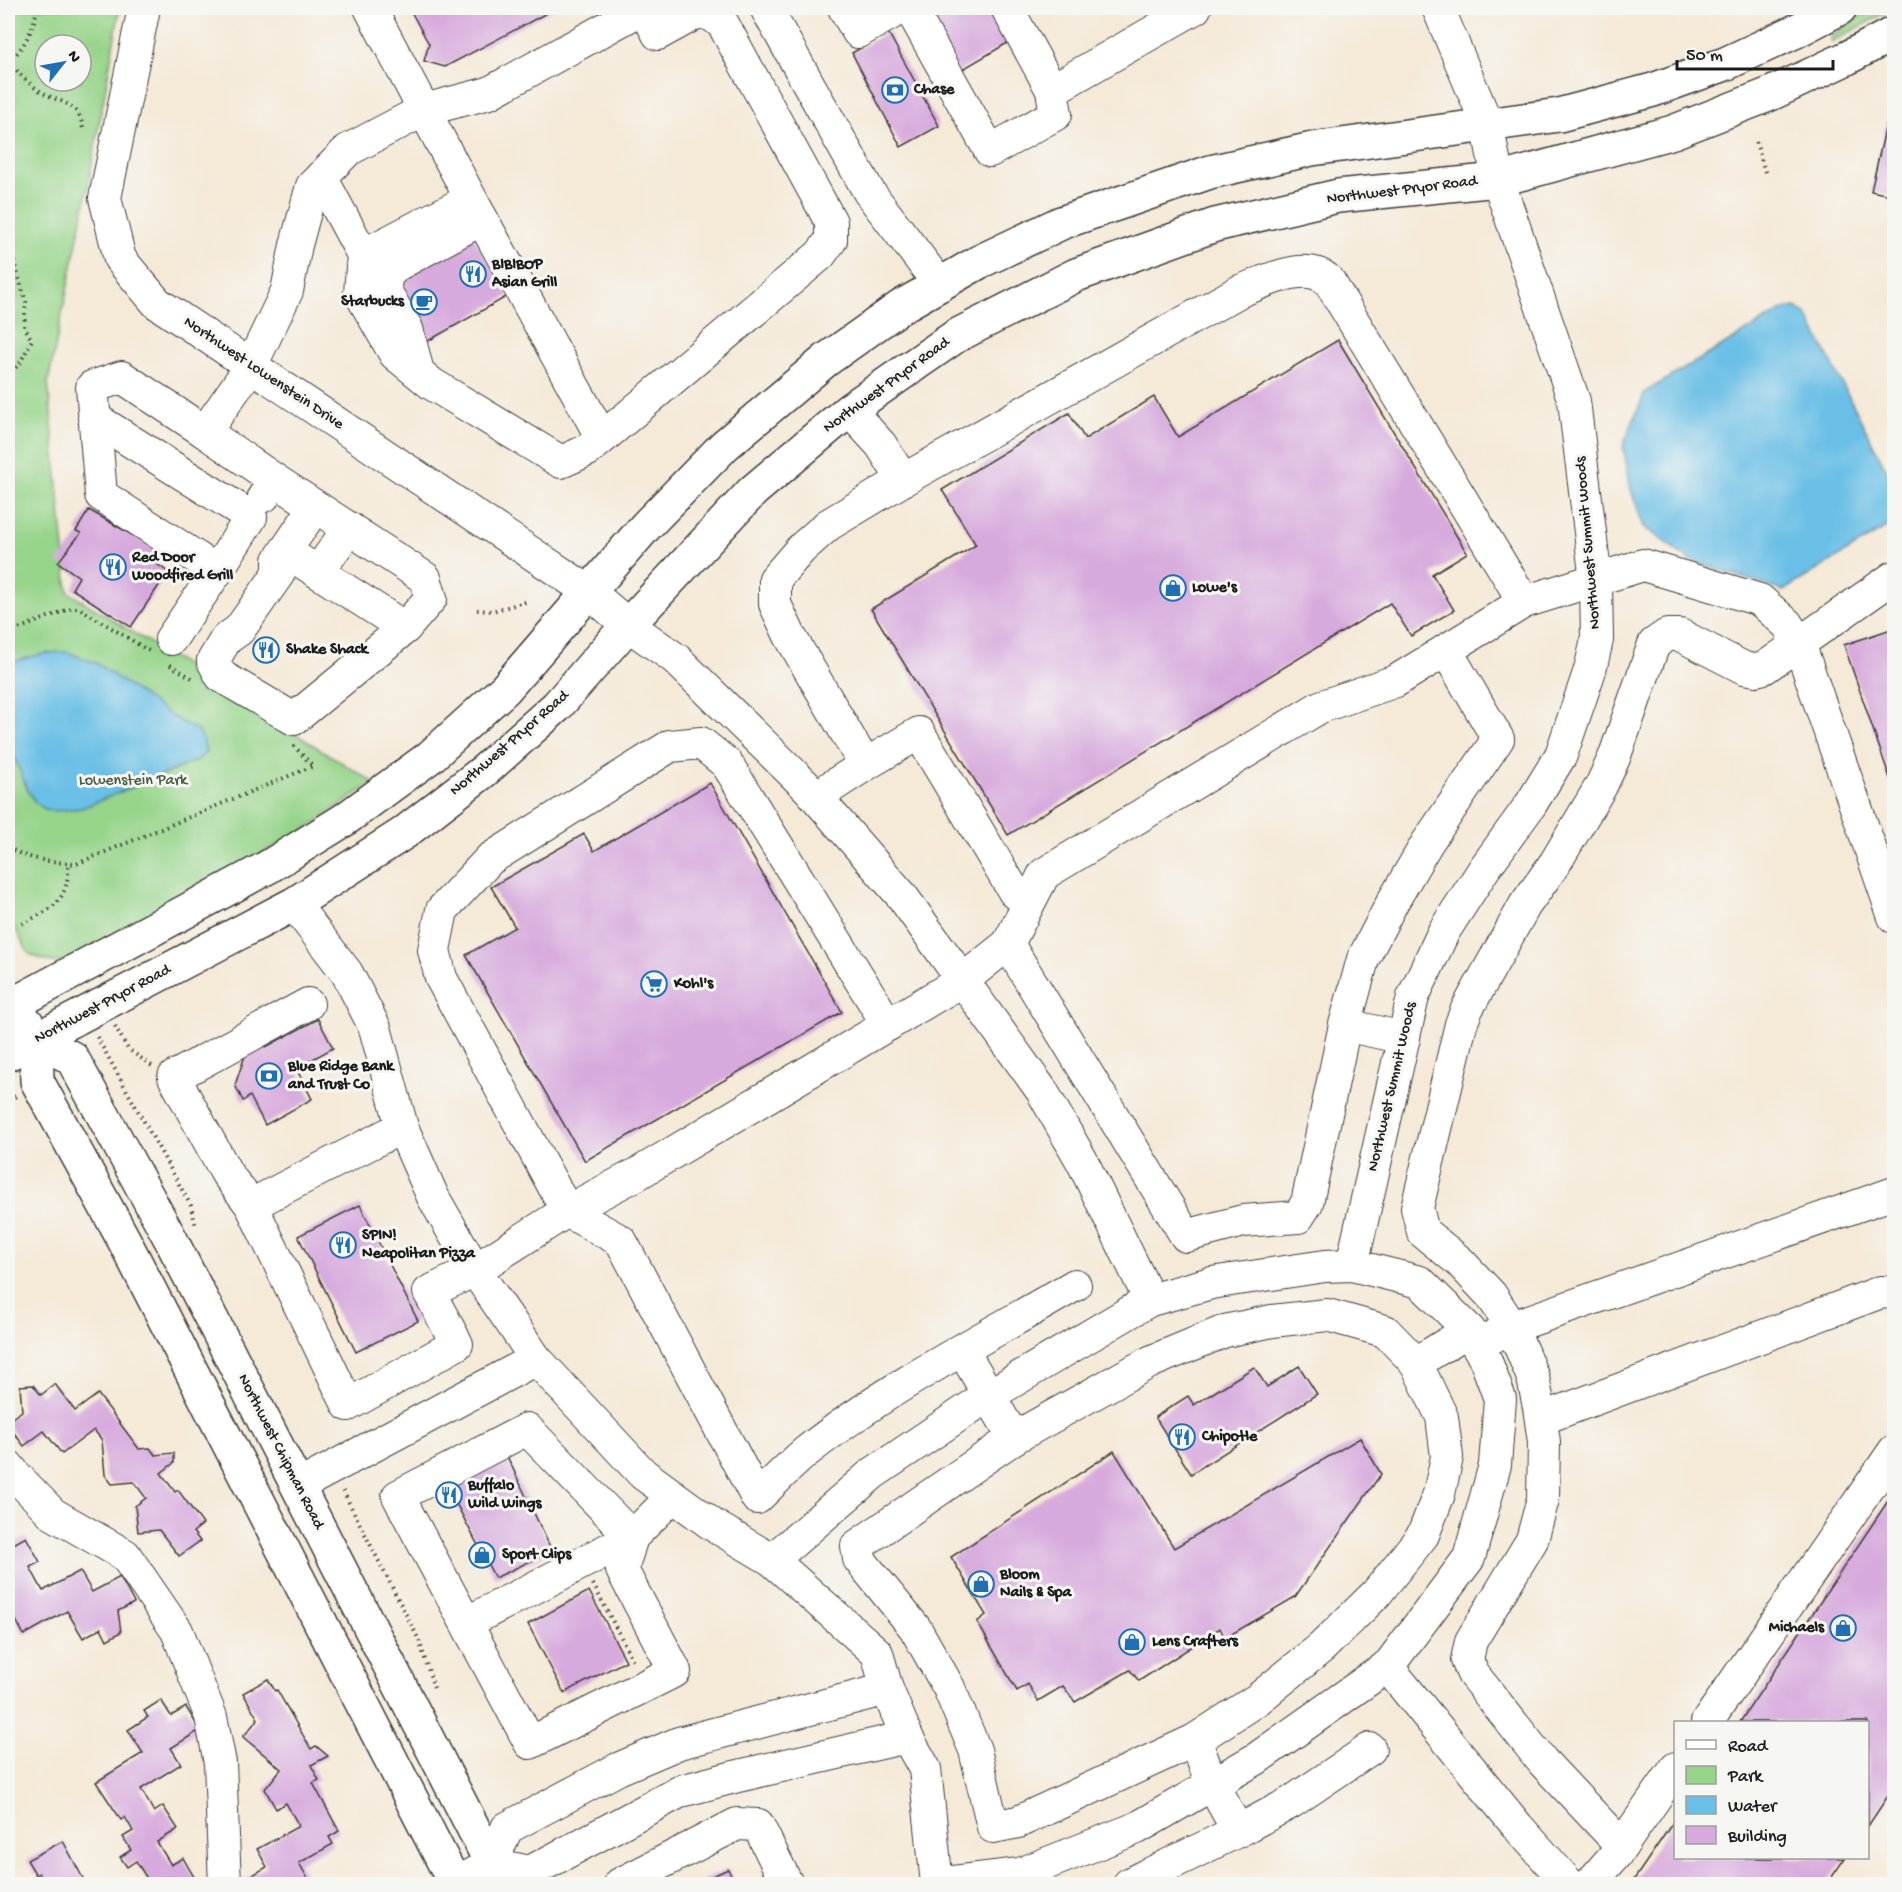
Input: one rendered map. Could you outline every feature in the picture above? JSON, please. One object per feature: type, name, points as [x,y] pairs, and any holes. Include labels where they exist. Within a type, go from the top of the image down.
[{"type":"main road","points":[[455,1884],[125,1242],[38,1081],[22,1047],[10,999],[268,867],[344,820],[430,757],[505,689],[645,526],[725,445],[826,360],[902,306],[979,262],[1061,223],[1210,172],[1312,149],[1559,115],[1653,90],[1725,64],[1840,8]]},
{"type":"main road","name":"Northwest Pryor Road","points":[[22,1047],[294,904],[404,833],[484,771],[557,706],[628,625],[753,490],[849,410],[956,336],[1066,280],[1215,225],[1338,196],[1498,180],[1673,132],[1768,94],[1847,58],[1894,33]]},
{"type":"main road","name":"Northwest Chipman Road","points":[[22,1047],[72,1058],[157,1213],[497,1874]]},
{"type":"main road","points":[[221,1430],[255,1450],[264,1466],[298,1486]]},
{"type":"street","name":"Northwest Lowenstein Drive","points":[[144,8],[105,198],[120,259],[157,303],[588,591],[628,625],[676,659],[818,799],[902,896],[1042,1091],[1082,1161],[1150,1300]]},
{"type":"street","points":[[370,8],[476,209],[602,438]]},
{"type":"street","points":[[206,432],[251,366],[287,291],[296,245],[312,186],[321,177],[348,150],[424,110],[489,93],[643,8],[658,34],[698,12],[712,15],[723,24],[831,222],[831,240],[820,255],[588,450],[561,462],[432,384],[395,354],[360,293],[363,255],[321,177]]},
{"type":"street","points":[[766,8],[869,192],[940,285]]},
{"type":"street","points":[[844,8],[858,33],[902,8]]},
{"type":"street","points":[[910,8],[990,151],[1056,114],[1052,90],[1007,8]]},
{"type":"street","points":[[1052,90],[1195,8]]},
{"type":"street","name":"Northwest Summit Woods","points":[[1352,1265],[1413,997],[1444,932],[1484,869],[1531,804],[1561,755],[1590,670],[1597,640],[1596,581],[1574,400],[1498,180],[1487,124],[1438,8]]},
{"type":"street","points":[[363,255],[476,209]]},
{"type":"street","points":[[418,373],[406,329],[384,289],[387,275],[397,265],[476,209]]},
{"type":"street","points":[[865,765],[790,636],[774,604],[775,579],[801,549],[828,525],[903,480],[1240,291],[1289,273],[1313,272],[1329,281],[1524,602]]},
{"type":"street","points":[[217,571],[101,495],[92,387],[122,377],[424,578],[431,598],[405,628],[294,719],[221,676],[213,661],[226,639],[227,622],[267,563],[282,556],[315,507]]},
{"type":"street","points":[[849,410],[882,445],[903,480]]},
{"type":"street","points":[[94,418],[251,517]]},
{"type":"street","points":[[165,653],[275,480]]},
{"type":"street","points":[[318,572],[349,528]]},
{"type":"street","points":[[282,556],[318,572],[405,628]]},
{"type":"street","points":[[308,1004],[174,1077],[227,1174],[251,1205],[348,1405],[457,1344],[429,1292],[475,1270],[567,1211],[639,1173],[963,980],[1008,944],[1044,873],[1320,707],[1396,681],[1524,602],[1643,565],[1760,600],[1787,624],[1799,643],[1894,917]]},
{"type":"street","points":[[1622,1846],[1543,1762],[1473,1674],[1467,1660],[1471,1641],[1532,1540],[1543,1499],[1544,1442],[1533,1378],[1512,1327],[1491,1295],[1460,1262],[1423,1232],[1417,1208],[1461,1024],[1467,1009],[1525,905],[1555,863],[1601,786],[1614,758],[1654,644],[1667,635],[1680,635],[1744,668],[1756,670],[1764,668],[1894,577]]},
{"type":"street","points":[[1008,944],[1186,1236],[1243,1221],[1298,1217],[1307,1203],[1345,1025],[1363,959],[1427,843],[1498,739],[1446,650]]},
{"type":"street","points":[[818,799],[831,787],[865,765],[919,734],[1014,893],[1030,900]]},
{"type":"street","points":[[888,1025],[727,764],[701,743],[670,746],[490,858],[442,910],[434,950],[441,978],[567,1211],[621,1241],[757,1498],[806,1452],[857,1414],[908,1381],[1075,1286]]},
{"type":"street","points":[[294,904],[347,973],[375,1028],[402,1127],[433,1197],[475,1270],[536,1359],[643,1474],[713,1525],[772,1560],[877,1653],[887,1689],[907,1737],[925,1769],[937,1884],[1020,1874],[1137,1828],[1257,1759],[1387,1666],[1469,1558],[1495,1465],[1500,1399],[1473,1338],[1420,1282],[1352,1265],[1324,1266],[1211,1283],[1150,1300],[989,1396],[872,1474],[772,1560]]},
{"type":"street","points":[[1345,1025],[1404,1038]]},
{"type":"street","points":[[251,1205],[402,1127]]},
{"type":"street","points":[[1416,1363],[1473,1338],[1512,1327],[1894,1193]]},
{"type":"street","points":[[1541,1419],[1881,1292],[1894,1293]]},
{"type":"street","points":[[1327,1315],[1385,1331],[1416,1363],[1442,1417],[1447,1457],[1439,1494],[1423,1535],[1376,1594],[1322,1647],[1258,1699],[1195,1740],[1018,1822],[993,1827],[975,1749],[949,1688],[915,1628],[860,1559],[857,1546],[1014,1438],[1150,1362],[1225,1331],[1272,1321],[1327,1315]]},
{"type":"street","points":[[963,1351],[1014,1438]]},
{"type":"street","points":[[298,1486],[536,1359]]},
{"type":"street","points":[[527,1429],[632,1537],[622,1570],[675,1671],[530,1743],[398,1496],[527,1429]]},
{"type":"street","points":[[1708,1721],[1894,1451]]},
{"type":"street","points":[[8,1466],[53,1514],[125,1555],[177,1631],[211,1717],[220,1763],[225,1884]]},
{"type":"street","points":[[466,1623],[632,1537],[673,1496]]},
{"type":"street","points":[[1387,1666],[1518,1827],[1569,1884]]},
{"type":"street","points":[[497,1874],[507,1828],[618,1769],[679,1743],[887,1689]]},
{"type":"street","points":[[455,1884],[497,1874],[530,1872],[681,1791],[907,1737]]},
{"type":"street","points":[[1195,1740],[1212,1784],[1238,1831]]},
{"type":"street","points":[[1129,1884],[1290,1803],[1370,1749]]},
{"type":"street","points":[[1590,1884],[1622,1846],[1674,1771]]},
{"type":"street","points":[[620,1884],[737,1824],[758,1825],[787,1884]]},
{"type":"path","points":[[37,8],[34,26],[16,56],[8,62],[38,90],[66,102],[80,117],[83,131]]},
{"type":"path","points":[[1756,142],[1766,175]]},
{"type":"path","points":[[8,226],[11,251],[26,302],[24,327],[32,340],[20,363],[8,376]]},
{"type":"path","points":[[477,610],[492,611],[530,601]]},
{"type":"path","points":[[8,633],[70,608],[79,608],[165,653],[196,681]]},
{"type":"path","points":[[8,847],[46,861],[76,864],[313,766],[283,738]]},
{"type":"path","points":[[22,924],[47,911],[62,898],[66,888],[69,863]]},
{"type":"path","points":[[114,1025],[128,1049],[152,1066],[162,1068]]},
{"type":"path","points":[[591,1581],[637,1668]]},
{"type":"green space","name":"Lowenstein Park","points":[[8,8],[120,8],[85,203],[48,382],[68,592],[373,782],[311,826],[65,963],[46,961],[29,954],[8,916]]},
{"type":"green space","points":[[1873,8],[1894,8],[1832,42],[1830,36]]},
{"type":"water","points":[[1796,307],[1807,315],[1894,485],[1894,523],[1783,591],[1690,560],[1644,527],[1631,490],[1623,446],[1645,392],[1784,309]]},
{"type":"water","points":[[67,652],[96,663],[173,717],[198,731],[203,739],[206,752],[198,760],[82,808],[54,811],[45,809],[35,802],[27,789],[8,741],[8,663],[46,653]]},
{"type":"building","points":[[409,8],[556,8],[445,67],[424,61],[429,44]]},
{"type":"building","points":[[926,8],[992,8],[1011,41],[958,72]]},
{"type":"building","name":"Chase","points":[[888,32],[939,126],[901,147],[852,53]]},
{"type":"building","points":[[1886,125],[1894,127],[1894,196],[1871,191]]},
{"type":"building","points":[[469,229],[508,296],[428,341],[393,277]]},
{"type":"building","name":"Lowe's","points":[[1338,340],[1467,553],[1432,574],[1454,610],[1411,636],[1390,603],[1008,835],[871,609],[976,545],[942,490],[1069,413],[1085,439],[1154,397],[1178,437]]},
{"type":"building","name":"Red Door Woodfired Grill","points":[[89,510],[160,551],[154,562],[168,572],[131,627],[72,589],[79,577],[58,562],[81,533],[76,531]]},
{"type":"building","points":[[1894,628],[1894,790],[1844,645]]},
{"type":"building","name":"Kohl's","points":[[710,783],[842,1012],[585,1161],[466,955],[515,927],[491,887],[584,834],[594,851]]},
{"type":"building","name":"Blue Ridge Bank and Trust Co","points":[[318,1019],[333,1048],[296,1068],[312,1099],[265,1125],[250,1096],[243,1101],[235,1085],[247,1050],[263,1038],[266,1047]]},
{"type":"building","points":[[360,1205],[418,1321],[356,1352],[298,1236]]},
{"type":"building","points":[[1299,1366],[1317,1394],[1191,1474],[1155,1417],[1188,1396],[1194,1405],[1254,1367],[1267,1387]]},
{"type":"building","points":[[55,1384],[75,1411],[98,1394],[139,1449],[150,1448],[155,1455],[174,1453],[174,1463],[161,1473],[175,1492],[178,1490],[203,1524],[193,1532],[200,1541],[179,1556],[159,1530],[138,1532],[135,1506],[146,1498],[134,1482],[112,1484],[105,1475],[102,1440],[94,1430],[62,1454],[44,1431],[24,1446],[8,1425],[8,1421],[22,1411],[20,1386],[33,1385],[41,1395]]},
{"type":"building","points":[[1360,1438],[1381,1474],[1295,1597],[1225,1638],[1220,1628],[1139,1681],[1130,1670],[1075,1702],[1063,1686],[1038,1701],[1028,1684],[1017,1691],[977,1622],[986,1615],[951,1557],[1114,1451],[1174,1548]]},
{"type":"building","points":[[506,1454],[552,1551],[495,1578],[446,1484]]},
{"type":"building","points":[[1894,1492],[1894,1787],[1869,1824],[1869,1721],[1741,1721]]},
{"type":"building","points":[[26,1537],[40,1562],[30,1567],[43,1591],[80,1571],[92,1592],[120,1577],[134,1603],[118,1611],[121,1632],[107,1640],[101,1628],[83,1638],[67,1611],[24,1635],[8,1605],[8,1547]]},
{"type":"building","points":[[589,1591],[626,1661],[564,1693],[528,1624]]},
{"type":"building","points":[[268,1679],[275,1691],[277,1690],[311,1749],[316,1746],[328,1756],[311,1765],[319,1780],[313,1783],[339,1831],[329,1837],[333,1844],[299,1863],[311,1884],[242,1884],[240,1882],[267,1867],[257,1849],[299,1826],[286,1803],[276,1809],[265,1789],[281,1769],[243,1737],[258,1719],[243,1693]]},
{"type":"building","points":[[161,1700],[171,1716],[186,1707],[200,1730],[171,1748],[181,1764],[141,1789],[154,1812],[163,1806],[178,1829],[157,1842],[171,1865],[183,1858],[198,1884],[142,1884],[148,1880],[136,1861],[127,1867],[120,1857],[131,1850],[123,1837],[133,1831],[125,1817],[121,1820],[96,1782],[143,1753],[128,1730],[148,1717],[144,1711]]},
{"type":"building","points":[[1674,1821],[1674,1859],[1844,1859],[1827,1884],[1631,1884]]},
{"type":"building","points":[[63,1841],[86,1884],[45,1884],[27,1860]]},
{"type":"building","points":[[728,1869],[735,1884],[695,1884]]},
{"type":"place","name":"Chase","points":[[895,90]]},
{"type":"place","name":"BIBIBOP Asian Grill","points":[[473,274]]},
{"type":"place","name":"Starbucks","points":[[424,302]]},
{"type":"place","name":"Red Door Woodfired Grill","points":[[113,567]]},
{"type":"place","name":"Lowe's","points":[[1173,588]]},
{"type":"place","name":"Shake Shack","points":[[266,650]]},
{"type":"place","name":"Kohl's","points":[[654,984]]},
{"type":"place","name":"Blue Ridge Bank and Trust Co","points":[[269,1076]]},
{"type":"place","name":"SPIN! Neapolitan Pizza","points":[[343,1245]]},
{"type":"place","name":"Chipotle","points":[[1182,1437]]},
{"type":"place","name":"Buffalo Wild Wings","points":[[449,1495]]},
{"type":"place","name":"Sport Clips","points":[[482,1555]]},
{"type":"place","name":"Bloom Nails & Spa","points":[[981,1584]]},
{"type":"place","name":"Michaels","points":[[1843,1628]]},
{"type":"place","name":"Lens Crafters","points":[[1132,1642]]}]
